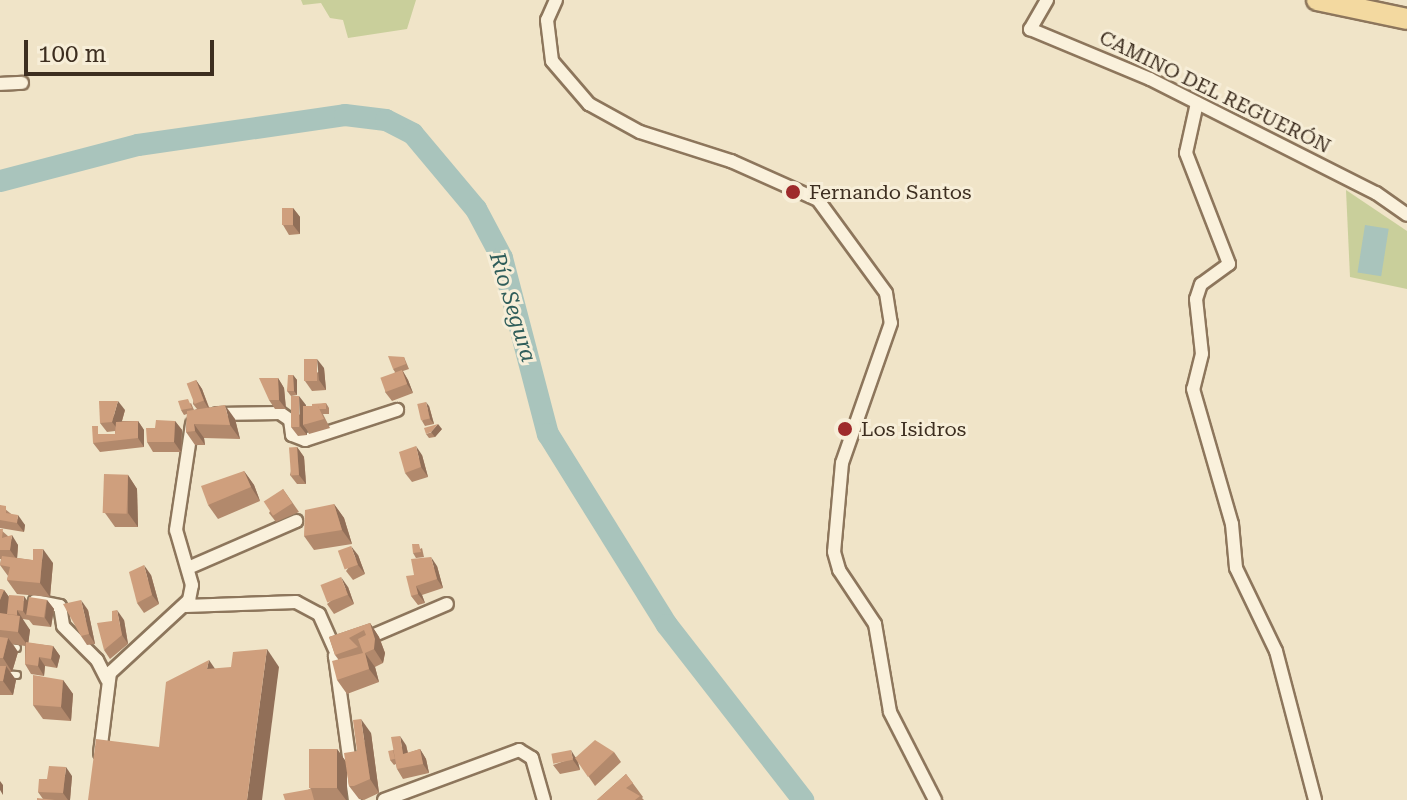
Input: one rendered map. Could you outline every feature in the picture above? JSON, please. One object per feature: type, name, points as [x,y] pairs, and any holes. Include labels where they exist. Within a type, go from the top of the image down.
[{"type":"main road","points":[[1317,0],[1407,19]]},
{"type":"street","points":[[556,0],[547,20],[552,61],[589,104],[640,132],[731,161],[818,200],[886,293],[891,323],[842,463],[834,552],[839,570],[875,624],[890,712],[935,800]]},
{"type":"street","name":"CAMINO DEL REGUERÓN","points":[[1047,0],[1030,29],[1197,103],[1376,193],[1407,215]]},
{"type":"street","points":[[0,84],[22,83]]},
{"type":"street","points":[[1197,103],[1186,153],[1229,264],[1201,284],[1196,299],[1202,354],[1193,389],[1232,524],[1236,568],[1276,651],[1315,800]]},
{"type":"street","points":[[98,769],[107,680],[122,658],[186,606],[192,585],[176,530],[195,417],[233,411],[280,413],[290,420],[292,435],[305,440],[397,410]]},
{"type":"street","points":[[188,568],[296,521]]},
{"type":"street","points":[[15,598],[60,606],[63,626],[97,660],[107,680]]},
{"type":"street","points":[[186,606],[296,602],[319,614],[335,650],[355,800]]},
{"type":"street","points":[[335,650],[447,604]]},
{"type":"street","points":[[384,800],[519,750],[532,758],[544,800]]},
{"type":"lane","points":[[0,646],[17,648]]},
{"type":"lane","points":[[0,674],[17,675]]},
{"type":"green space","points":[[301,0],[416,0],[407,29],[348,38],[343,20],[330,18],[321,3],[303,5]]},
{"type":"green space","points":[[1346,190],[1407,231],[1407,289],[1350,277]]},
{"type":"water","points":[[1365,225],[1389,229],[1381,276],[1357,272]]},
{"type":"building","points":[[282,208],[293,208],[293,225],[282,225]]},
{"type":"building","points":[[388,356],[404,357],[406,364],[393,369]]},
{"type":"building","points":[[304,359],[317,359],[317,381],[304,381]]},
{"type":"building","points":[[402,370],[407,384],[386,392],[380,378]]},
{"type":"building","points":[[288,375],[293,375],[294,391],[287,391]]},
{"type":"building","points":[[259,378],[278,378],[279,400],[269,400]]},
{"type":"building","points":[[196,380],[204,401],[195,404],[187,384]]},
{"type":"building","points":[[291,396],[299,396],[299,427],[291,427]]},
{"type":"building","points":[[188,399],[192,408],[181,410],[178,401]]},
{"type":"building","points":[[99,401],[118,401],[112,422],[100,423]]},
{"type":"building","points":[[426,402],[430,419],[421,421],[417,404]]},
{"type":"building","points":[[326,403],[326,409],[312,406],[312,404]]},
{"type":"building","points":[[225,405],[230,425],[194,424],[195,431],[186,432],[187,411]]},
{"type":"building","points":[[303,406],[318,406],[324,419],[303,425]]},
{"type":"building","points":[[156,420],[175,421],[174,442],[147,442],[146,428],[155,428]]},
{"type":"building","points":[[138,421],[138,438],[93,443],[92,426],[98,426],[98,434],[115,434],[116,422]]},
{"type":"building","points":[[438,424],[431,432],[426,434],[424,428]]},
{"type":"building","points":[[416,446],[421,467],[405,473],[399,452]]},
{"type":"building","points":[[297,447],[299,475],[291,475],[289,448]]},
{"type":"building","points":[[244,471],[251,487],[208,505],[201,486]]},
{"type":"building","points":[[104,474],[128,475],[127,514],[103,513]]},
{"type":"building","points":[[283,489],[292,503],[273,516],[264,502]]},
{"type":"building","points":[[334,504],[342,530],[304,536],[305,510]]},
{"type":"building","points":[[0,505],[6,506],[6,513],[18,515],[17,523],[0,520]]},
{"type":"building","points":[[0,529],[3,529],[2,538],[12,535],[10,550],[0,550]]},
{"type":"building","points":[[412,544],[419,544],[421,552],[413,553]]},
{"type":"building","points":[[351,546],[358,565],[345,570],[338,551]]},
{"type":"building","points":[[33,549],[43,549],[40,583],[7,580],[10,567],[0,565],[2,556],[33,560]]},
{"type":"building","points":[[431,557],[437,579],[416,586],[418,594],[411,596],[406,576],[414,575],[411,559]]},
{"type":"building","points":[[144,565],[152,595],[137,603],[129,572]]},
{"type":"building","points":[[341,577],[348,595],[327,603],[320,585]]},
{"type":"building","points":[[9,595],[24,596],[23,611],[17,610],[17,615],[7,614]]},
{"type":"building","points":[[29,597],[47,600],[44,618],[26,615]]},
{"type":"building","points":[[81,600],[89,634],[81,636],[63,604]]},
{"type":"building","points":[[117,610],[122,635],[104,650],[97,623],[112,621],[112,611]]},
{"type":"building","points":[[0,613],[20,616],[18,632],[0,630]]},
{"type":"building","points":[[370,623],[375,639],[374,649],[365,653],[369,669],[337,680],[332,661],[363,653],[358,639],[366,635],[364,630],[349,638],[358,647],[335,655],[329,637]]},
{"type":"building","points":[[0,637],[8,638],[3,658],[0,658]]},
{"type":"building","points":[[26,642],[53,646],[51,659],[39,657],[38,666],[25,664]]},
{"type":"building","points":[[267,649],[247,800],[88,800],[96,739],[159,747],[166,682],[209,660],[207,669],[231,667],[233,652]]},
{"type":"building","points":[[0,666],[6,666],[3,681],[0,681]]},
{"type":"building","points":[[33,675],[63,680],[61,707],[33,705]]},
{"type":"building","points":[[361,719],[370,779],[349,786],[344,753],[357,751],[353,720]]},
{"type":"building","points":[[400,736],[403,754],[420,749],[423,764],[397,769],[391,737]]},
{"type":"building","points":[[595,740],[614,752],[588,777],[575,758]]},
{"type":"building","points":[[309,749],[337,749],[337,788],[309,788]]},
{"type":"building","points":[[393,750],[395,759],[390,760],[388,751]]},
{"type":"building","points":[[571,750],[573,760],[553,764],[551,754]]},
{"type":"building","points":[[49,766],[66,767],[63,793],[38,792],[39,779],[47,779]]},
{"type":"building","points":[[626,774],[633,783],[626,788],[640,796],[635,800],[597,800]]},
{"type":"building","points":[[311,789],[314,800],[285,800],[283,794]]},
{"type":"waterway","name":"Río Segura","points":[[0,181],[138,145],[345,115],[386,120],[413,134],[476,209],[502,258],[548,434],[667,625],[803,800]]},
{"type":"place","name":"Fernando Santos","points":[[793,192]]},
{"type":"place","name":"Los Isidros","points":[[845,429]]}]
